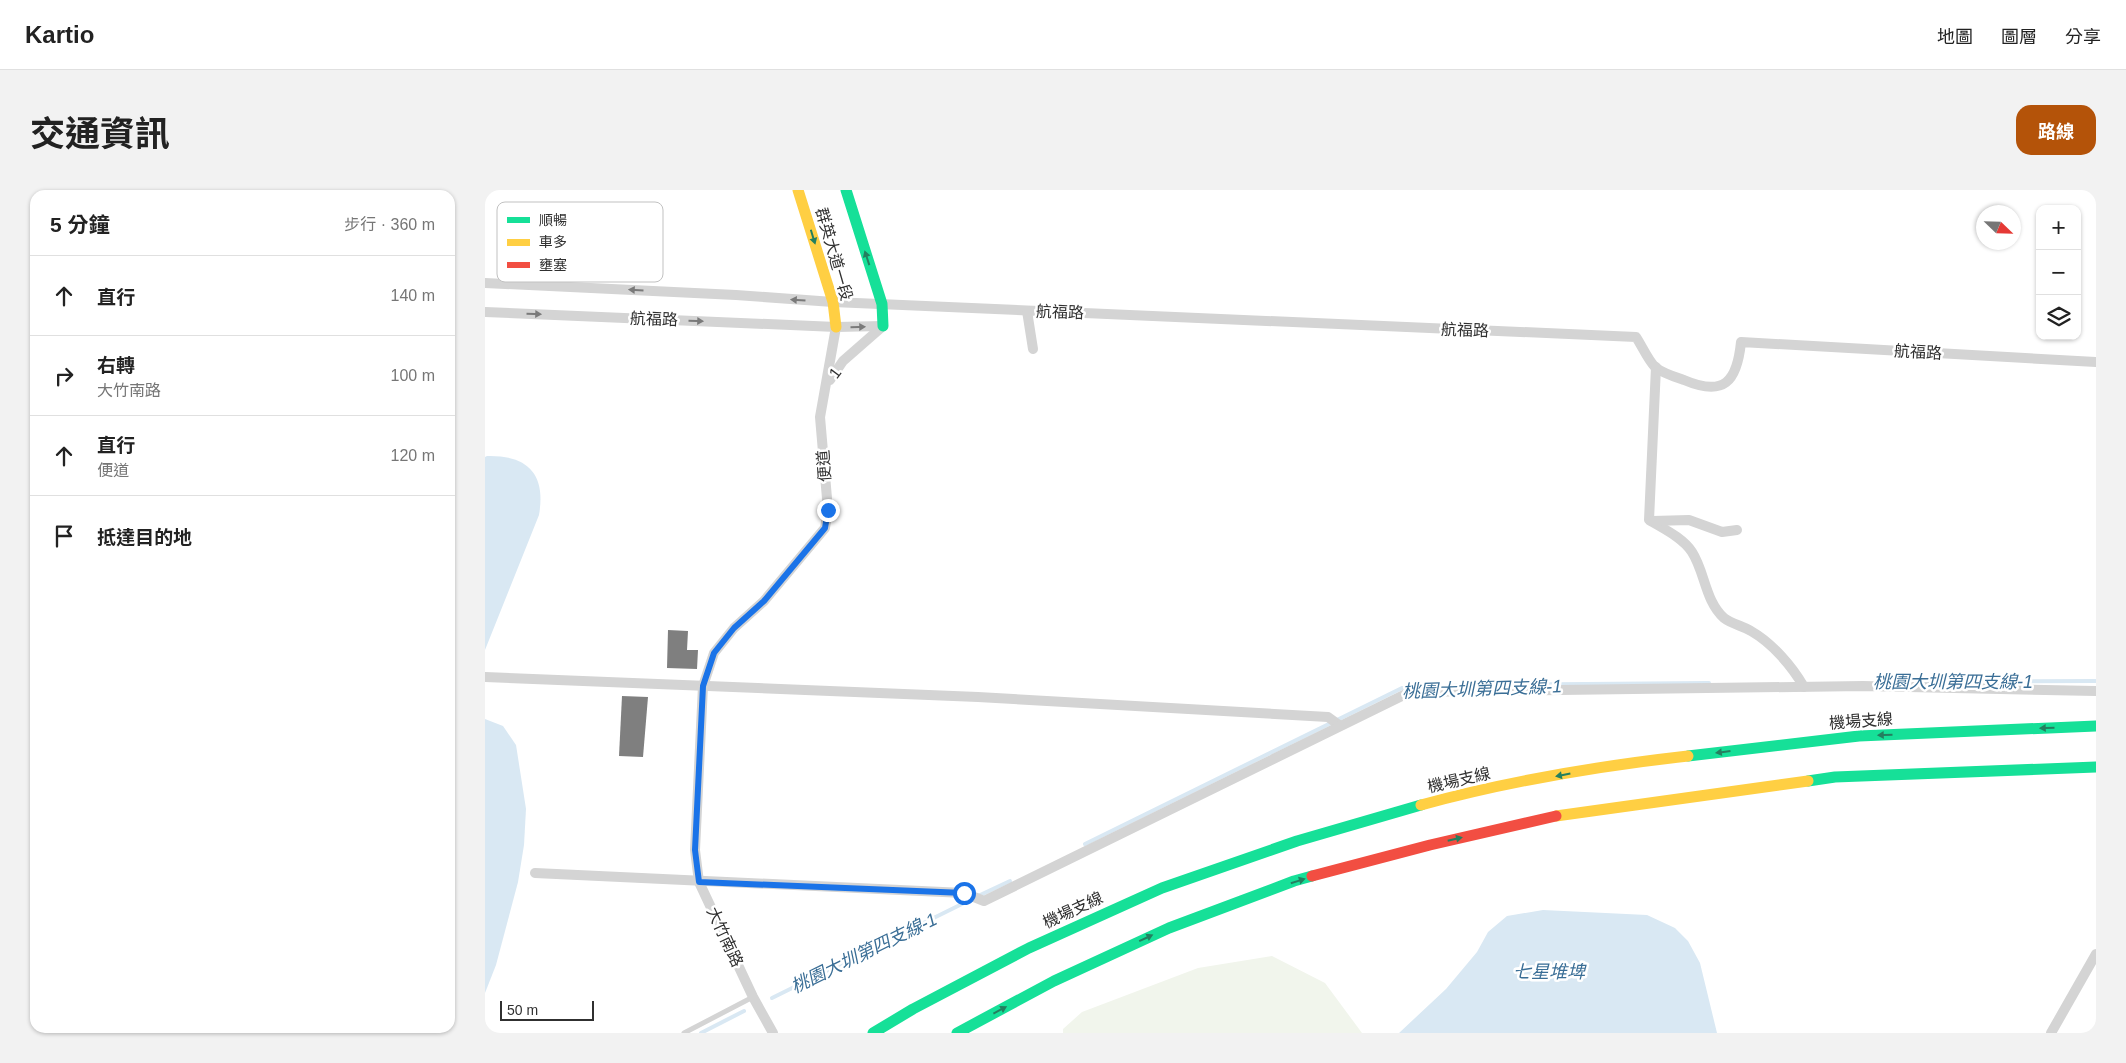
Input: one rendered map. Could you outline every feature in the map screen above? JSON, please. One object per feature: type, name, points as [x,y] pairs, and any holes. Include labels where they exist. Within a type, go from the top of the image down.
[{"type":"main road","name":"群英大道一段","points":[[798,190],[833,302],[836,327]]},
{"type":"main road","name":"群英大道一段","points":[[846,190],[882,304],[883,326]]},
{"type":"main road","name":"機場支線","points":[[873,1033],[913,1009],[1029,948],[1162,888],[1297,841],[1458,795],[1615,764],[1859,736],[2096,726]]},
{"type":"main road","points":[[957,1033],[1053,981],[1169,928],[1294,881],[1430,845],[1571,813],[1835,777],[2096,767]]},
{"type":"street","name":"航福路","points":[[485,283],[735,295],[833,302],[1636,337],[1655,367],[1701,388],[1718,386],[1732,379],[1739,363],[1741,342],[2096,362]]},
{"type":"street","points":[[1027,311],[1033,349]]},
{"type":"street","name":"航福路","points":[[485,312],[836,327],[883,326]]},
{"type":"street","name":"1","points":[[828,383],[843,362],[883,326]]},
{"type":"street","name":"1","points":[[828,383],[836,327]]},
{"type":"street","points":[[1649,520],[1655,367]]},
{"type":"street","name":"便道","points":[[703,686],[714,653],[734,628],[764,601],[825,528],[828,510],[820,417],[828,383]]},
{"type":"street","points":[[1649,520],[1689,520],[1722,532],[1737,530]]},
{"type":"street","points":[[1649,520],[1674,535],[1692,551],[1711,600],[1723,617],[1750,630],[1767,642],[1799,678],[1803,687]]},
{"type":"street","points":[[485,676],[979,697],[1328,717],[1339,725]]},
{"type":"street","name":"大竹南路","points":[[703,686],[695,850],[699,882],[753,997],[773,1033]]},
{"type":"street","points":[[535,872],[699,882],[964,893],[984,901],[1339,725],[1410,692],[1803,687],[2096,691]]},
{"type":"street","points":[[2051,1033],[2096,954]]},
{"type":"lane","points":[[684,1033],[753,997]]},
{"type":"shaded area","points":[[1272,956],[1325,983],[1362,1033],[1063,1033],[1063,1029],[1082,1012],[1198,968]]},
{"type":"water","points":[[485,457],[513,459],[523,463],[536,478],[540,488],[540,501],[539,515],[485,650]]},
{"type":"water","points":[[485,719],[503,726],[516,745],[526,809],[524,845],[518,882],[496,965],[485,993]]},
{"type":"water","name":"七星堆埤","points":[[1543,910],[1647,915],[1675,928],[1688,941],[1700,963],[1717,1033],[1399,1033],[1446,989],[1477,952],[1488,932],[1507,916]]},
{"type":"building","points":[[668,630],[688,631],[687,650],[698,650],[697,669],[667,668]]},
{"type":"building","points":[[622,696],[648,697],[643,757],[619,756]]},
{"type":"waterway","name":"桃園大圳第四支線-1","points":[[1906,682],[2096,681]]},
{"type":"waterway","name":"桃園大圳第四支線-1","points":[[1085,844],[1402,688],[1472,685],[1709,683]]},
{"type":"waterway","name":"桃園大圳第四支線-1","points":[[978,896],[1010,881]]},
{"type":"waterway","name":"桃園大圳第四支線-1","points":[[772,998],[972,899]]},
{"type":"waterway","name":"桃園大圳第四支線-1","points":[[701,1033],[744,1011]]},
{"type":"traffic: fast","points":[[846,190],[882,304],[883,326]]},
{"type":"traffic: fast","points":[[1688,756],[1859,736],[2096,726]]},
{"type":"traffic: fast","points":[[1808,781],[1835,777],[2096,767]]},
{"type":"traffic: fast","points":[[873,1033],[913,1009],[1029,948],[1162,888],[1297,841],[1421,805]]},
{"type":"traffic: fast","points":[[957,1033],[1054,981],[1169,928],[1312,876]]},
{"type":"traffic: slow","points":[[798,190],[833,302],[836,327]]},
{"type":"traffic: slow","points":[[1421,805],[1454,796],[1554,775],[1688,756]]},
{"type":"traffic: slow","points":[[1556,816],[1808,781]]},
{"type":"traffic: jam","points":[[1312,876],[1430,845],[1556,816]]},
{"type":"route","points":[[828,510],[825,528],[764,601],[734,628],[714,653],[703,686],[695,850],[699,882],[964,893]]}]
